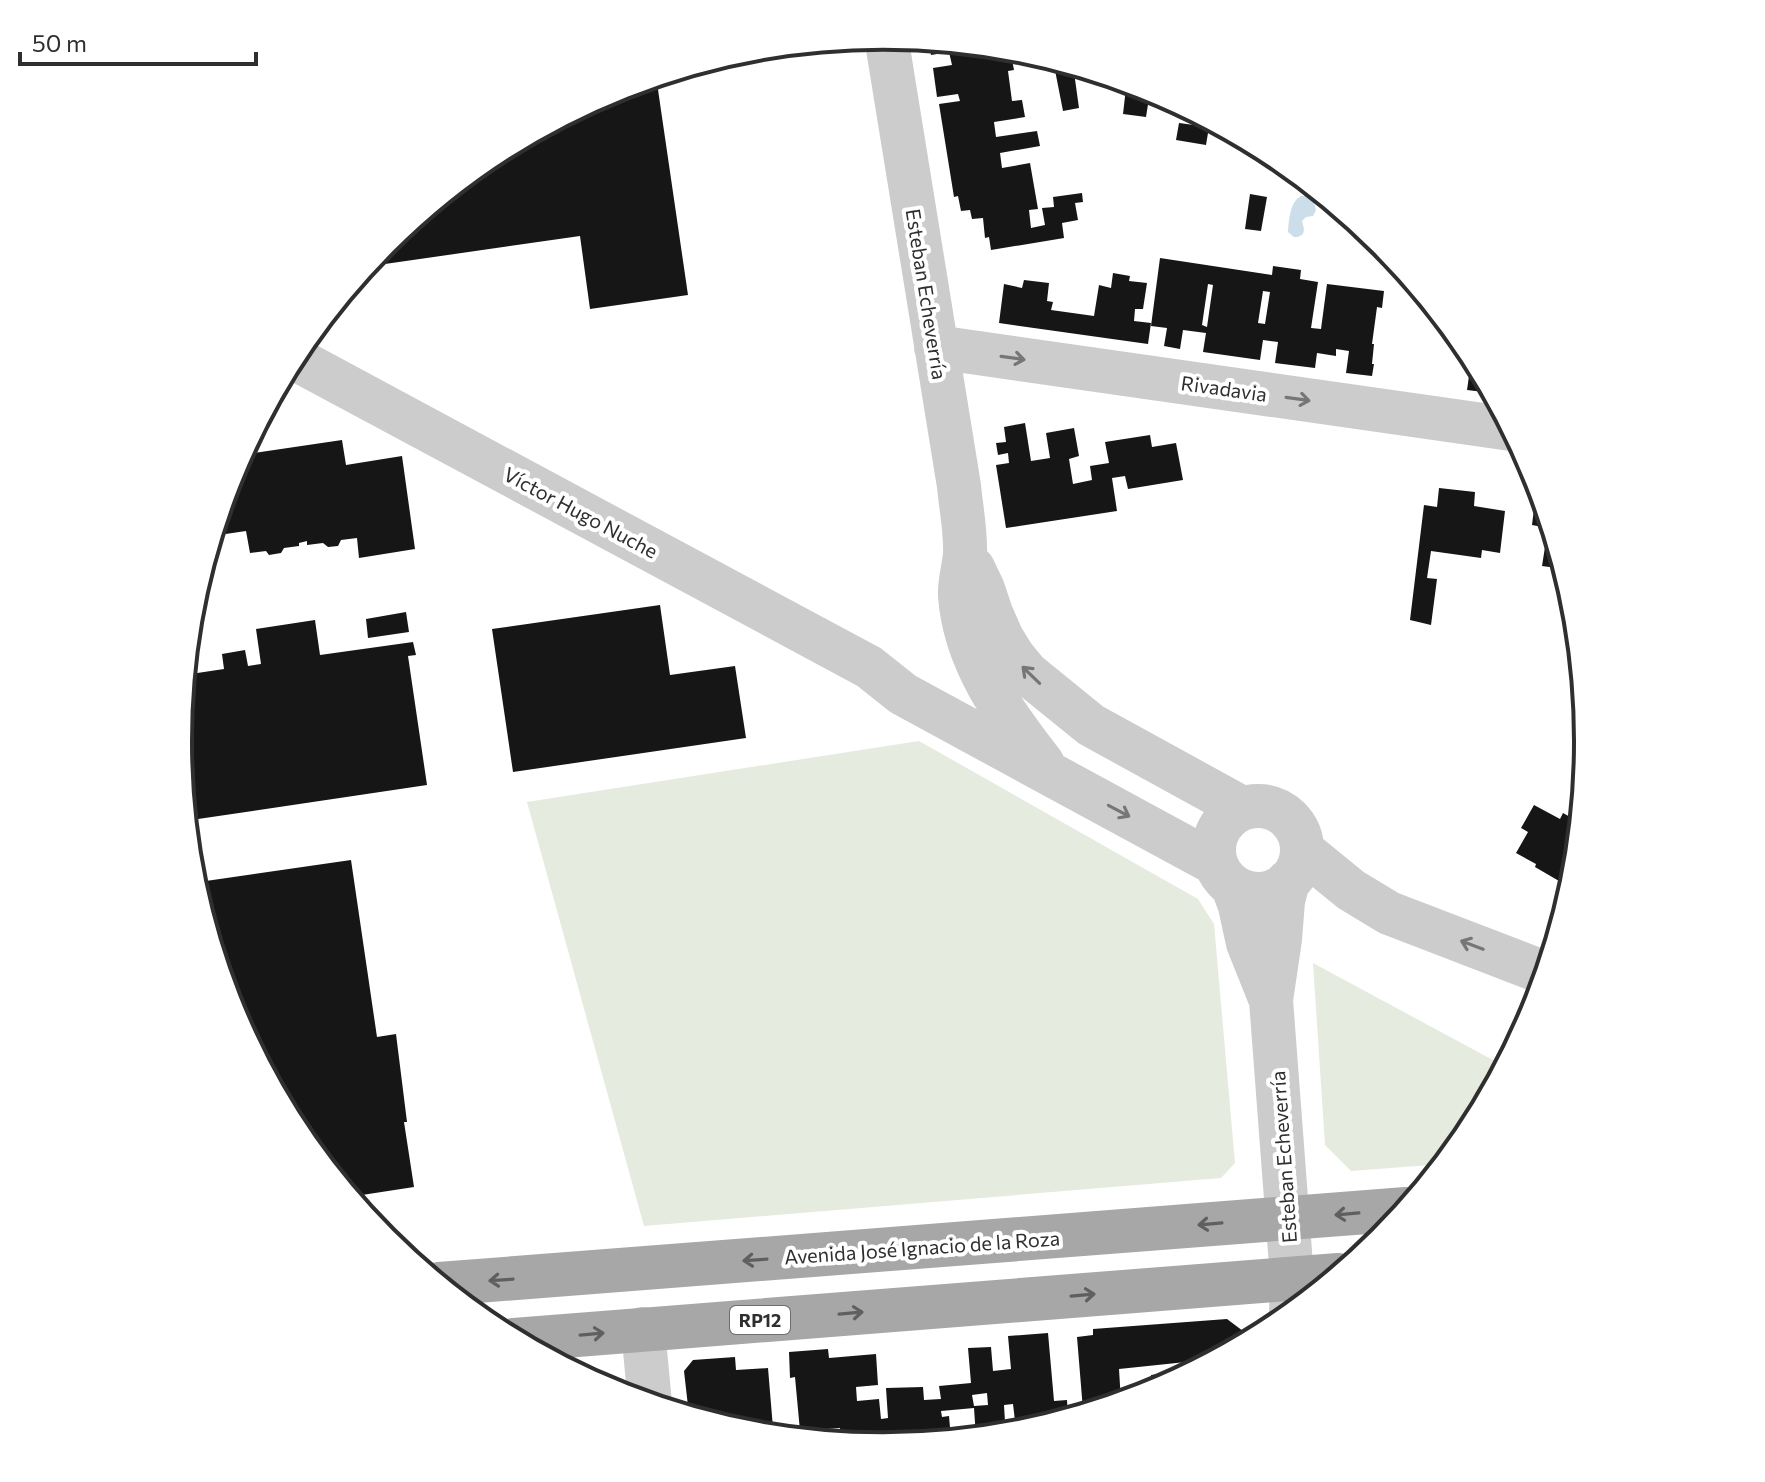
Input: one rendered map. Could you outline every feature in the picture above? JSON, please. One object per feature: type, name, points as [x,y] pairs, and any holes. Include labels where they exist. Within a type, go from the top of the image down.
[{"type":"main road","name":"Avenida José Ignacio de la Roza","points":[[454,1283],[1390,1210]]},
{"type":"main road","name":"RP12","points":[[536,1338],[643,1329],[1292,1296]]},
{"type":"street","name":"Esteban Echeverría","points":[[888,50],[959,486],[965,551],[959,592],[966,631],[982,676],[1050,774],[1224,875],[1240,906],[1248,943],[1271,1000]]},
{"type":"street","name":"Rivadavia","points":[[936,347],[1498,427]]},
{"type":"street","name":"Víctor Hugo Nuche","points":[[304,363],[869,667],[903,694],[1050,774]]},
{"type":"street","name":"Esteban Echeverría","points":[[965,551],[995,622],[1013,656],[1027,673],[1091,725],[1242,808]]},
{"type":"street","name":"Víctor Hugo Nuche","points":[[869,667],[912,680],[965,707],[1006,714]]},
{"type":"street","name":"Esteban Echeverría","points":[[1006,714],[1091,725]]},
{"type":"street","points":[[1260,805],[1276,809],[1290,818],[1299,832],[1295,865],[1279,889],[1263,894],[1247,893],[1224,875],[1213,843],[1219,827],[1242,808],[1260,805]]},
{"type":"street","name":"Esteban Echeverría","points":[[1292,1296],[1271,1000],[1283,901],[1295,865]]},
{"type":"street","points":[[1295,865],[1351,890],[1389,913],[1535,969]]},
{"type":"street","points":[[643,1329],[649,1391]]},
{"type":"shaded area","points":[[919,741],[1198,899],[1214,924],[1235,1163],[1221,1178],[644,1226],[527,802]]},
{"type":"shaded area","points":[[1313,963],[1495,1061],[1457,1125],[1428,1165],[1351,1171],[1325,1145]]},
{"type":"water","points":[[1301,196],[1307,196],[1314,202],[1316,210],[1313,216],[1302,221],[1303,234],[1298,237],[1288,232],[1294,202]]},
{"type":"building","points":[[949,53],[1012,62],[1014,70],[1008,71],[1012,101],[1022,100],[1025,117],[994,122],[996,137],[1037,131],[1040,146],[1000,153],[1002,168],[1030,163],[1038,209],[1029,210],[1031,228],[1045,225],[1042,208],[1054,207],[1053,197],[1082,193],[1083,202],[1075,203],[1078,220],[1062,223],[1064,238],[991,250],[989,237],[985,238],[983,218],[972,219],[970,210],[961,211],[958,196],[954,197],[939,104],[960,101],[958,94],[937,97],[933,68],[952,65]]},
{"type":"building","points":[[1055,73],[1075,78],[1079,108],[1063,111]]},
{"type":"building","points":[[658,88],[688,295],[590,309],[580,236],[382,264],[427,221],[499,166],[577,121]]},
{"type":"building","points":[[1125,95],[1148,104],[1146,117],[1123,114]]},
{"type":"building","points":[[1179,123],[1196,125],[1208,132],[1206,145],[1176,140]]},
{"type":"building","points":[[1250,194],[1267,197],[1261,231],[1245,229]]},
{"type":"building","points":[[1160,258],[1272,275],[1273,266],[1301,270],[1300,279],[1318,282],[1311,328],[1321,329],[1327,284],[1384,291],[1382,308],[1377,307],[1372,376],[1346,373],[1349,351],[1336,349],[1336,356],[1317,353],[1315,368],[1275,363],[1278,342],[1263,340],[1260,360],[1203,352],[1206,333],[1183,330],[1180,349],[1164,346],[1167,328],[1151,326]],"holes":[[[1208,284],[1213,285],[1207,327],[1202,325]],[[1263,291],[1270,292],[1265,324],[1258,323]]]},
{"type":"building","points":[[1113,273],[1130,276],[1129,281],[1147,283],[1143,309],[1135,309],[1134,321],[1151,323],[1148,344],[999,323],[1004,284],[1022,288],[1024,280],[1049,283],[1047,301],[1053,302],[1051,310],[1094,316],[1099,285],[1111,288]]},
{"type":"building","points":[[1469,376],[1478,391],[1467,390]]},
{"type":"building","points":[[1025,423],[1031,461],[1050,458],[1046,433],[1074,428],[1079,456],[1069,459],[1073,484],[1092,480],[1090,466],[1109,463],[1105,442],[1150,435],[1152,447],[1176,443],[1183,480],[1128,489],[1125,476],[1112,478],[1117,511],[1006,528],[996,465],[1009,463],[1008,453],[998,455],[996,443],[1006,442],[1004,427]]},
{"type":"building","points":[[342,440],[346,465],[402,456],[415,549],[359,558],[357,538],[341,540],[338,546],[328,547],[323,543],[307,545],[307,541],[299,543],[299,546],[284,548],[281,553],[250,553],[246,531],[223,534],[255,453]]},
{"type":"building","points":[[1439,488],[1475,492],[1474,506],[1505,511],[1500,553],[1482,550],[1481,558],[1431,551],[1427,578],[1437,579],[1431,625],[1410,620],[1424,505],[1437,507]]},
{"type":"building","points":[[1534,511],[1539,526],[1532,525]]},
{"type":"building","points":[[1545,546],[1551,567],[1542,566]]},
{"type":"building","points":[[660,605],[670,675],[735,666],[746,738],[513,772],[492,629]]},
{"type":"building","points":[[406,612],[409,632],[368,638],[366,619]]},
{"type":"building","points":[[315,620],[320,655],[413,642],[416,655],[408,656],[427,785],[198,819],[193,786],[192,741],[195,673],[224,669],[222,654],[245,650],[248,666],[261,664],[256,629]]},
{"type":"building","points":[[1534,805],[1560,819],[1563,813],[1569,817],[1559,881],[1516,853],[1528,832],[1521,828]]},
{"type":"building","points":[[351,860],[377,1037],[396,1034],[414,1187],[361,1195],[308,1125],[263,1047],[244,1005],[228,963],[206,881]]},
{"type":"building","points":[[1227,1319],[1242,1330],[1186,1362],[1119,1369],[1120,1389],[1082,1402],[1077,1337],[1093,1335],[1093,1329]]},
{"type":"building","points":[[1048,1333],[1054,1401],[1067,1400],[1067,1406],[1015,1419],[1013,1404],[1004,1405],[1005,1421],[975,1426],[974,1408],[941,1411],[942,1417],[949,1416],[950,1429],[928,1431],[840,1431],[840,1428],[800,1427],[795,1377],[790,1378],[789,1352],[828,1349],[829,1358],[876,1354],[878,1385],[856,1387],[857,1401],[879,1399],[881,1419],[888,1418],[886,1388],[923,1387],[924,1400],[941,1399],[939,1386],[971,1383],[968,1348],[991,1347],[993,1371],[1011,1369],[1008,1336]],"holes":[[[987,1393],[988,1405],[974,1406],[972,1395]]]},
{"type":"building","points":[[735,1357],[736,1370],[768,1368],[773,1423],[688,1403],[684,1371],[693,1360]]}]
